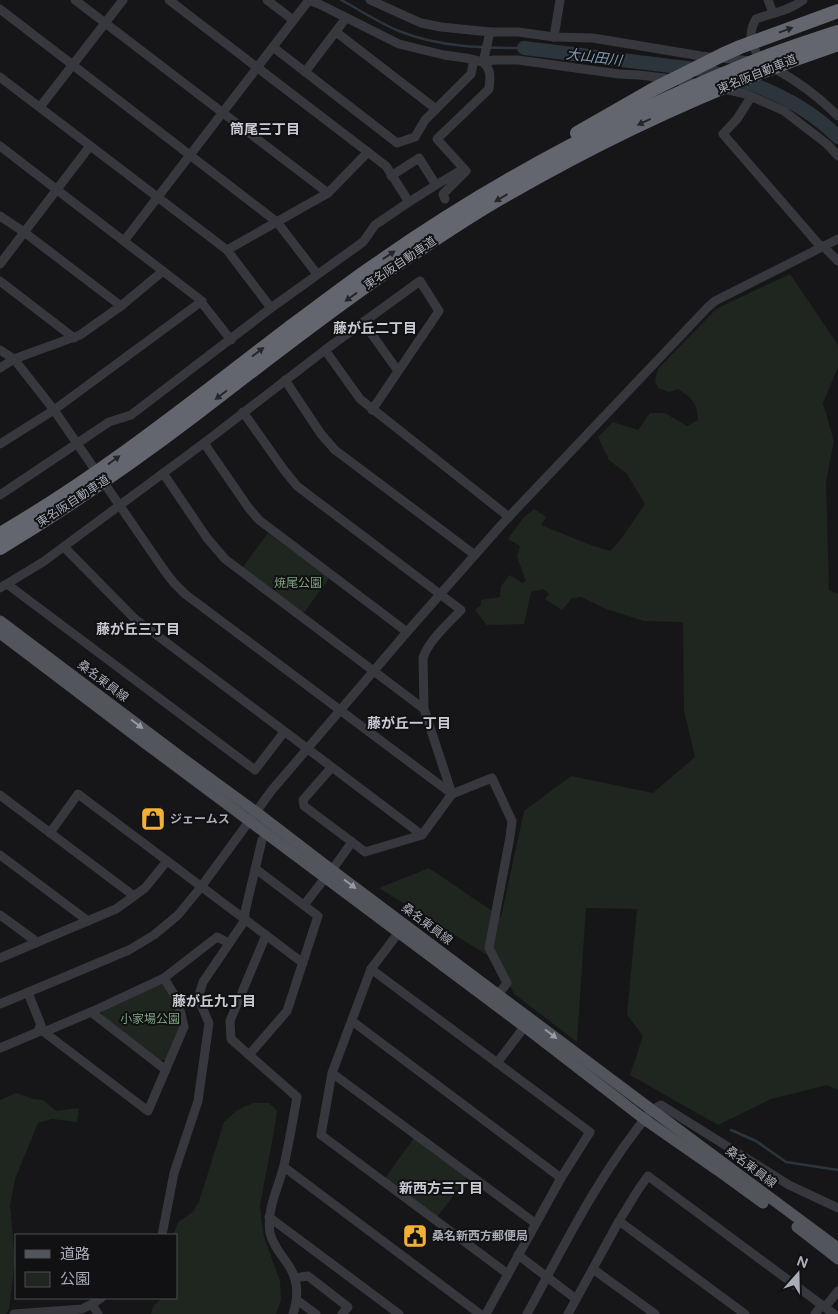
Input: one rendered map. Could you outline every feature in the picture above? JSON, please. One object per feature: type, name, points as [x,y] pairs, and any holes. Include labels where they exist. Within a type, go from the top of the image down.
[{"type":"highway","points":[[535,165],[578,132],[654,90],[740,47],[838,10]]},
{"type":"highway","name":"東名阪自動車道","points":[[0,534],[108,464],[379,262],[456,210],[535,165],[667,98],[745,65],[838,32]]},
{"type":"highway","name":"東名阪自動車道","points":[[0,548],[114,474],[385,273],[504,196],[594,147],[689,102],[751,75],[838,44]]},
{"type":"main road","name":"桑名東員線","points":[[0,621],[182,758],[399,932],[648,1115],[838,1248]]},
{"type":"main road","name":"桑名東員線","points":[[0,633],[152,748],[253,816]]},
{"type":"main road","name":"桑名東員線","points":[[328,874],[594,1066],[654,1120],[838,1259]]},
{"type":"street","points":[[76,0],[328,193]]},
{"type":"street","points":[[40,107],[123,0]]},
{"type":"street","points":[[169,0],[386,166],[409,202]]},
{"type":"street","points":[[267,0],[293,20]]},
{"type":"street","points":[[124,241],[309,0],[399,44],[444,55],[479,61],[518,60],[639,75],[710,86],[746,94],[784,111],[827,144],[838,156]]},
{"type":"street","points":[[370,0],[421,23],[441,27],[490,32],[518,32],[554,37],[593,38],[701,56],[760,61],[784,73],[828,106],[838,116]]},
{"type":"street","points":[[554,37],[560,0]]},
{"type":"street","points":[[768,0],[774,13]]},
{"type":"street","points":[[760,61],[751,38],[751,28],[756,19],[795,7],[802,0]]},
{"type":"street","points":[[0,9],[277,222],[317,274]]},
{"type":"street","points":[[305,72],[346,18]]},
{"type":"street","points":[[336,32],[436,109]]},
{"type":"street","points":[[272,47],[397,142],[416,137],[425,120],[471,74],[479,61],[490,32]]},
{"type":"street","points":[[445,199],[444,194],[466,171],[437,139],[488,89],[489,67],[479,61]]},
{"type":"street","points":[[0,77],[227,250],[271,308]]},
{"type":"street","points":[[751,97],[737,119],[723,134],[822,246],[838,261]]},
{"type":"street","points":[[0,146],[202,302],[230,340]]},
{"type":"street","points":[[0,264],[90,146]]},
{"type":"street","points":[[227,250],[328,193],[368,152]]},
{"type":"street","points":[[392,176],[419,158],[436,186]]},
{"type":"street","points":[[0,495],[79,447],[108,422],[131,415],[271,308],[363,242],[375,225],[463,169]]},
{"type":"street","points":[[0,216],[121,306]]},
{"type":"street","points":[[0,1004],[142,944],[178,915],[201,887],[272,790],[407,632],[509,517],[715,300],[838,239]]},
{"type":"street","points":[[0,368],[14,359],[74,338],[121,306],[163,271]]},
{"type":"street","points":[[0,281],[74,338]]},
{"type":"street","points":[[284,732],[255,770],[4,586],[64,547],[117,502],[163,473],[325,350],[420,281],[440,311],[372,410]]},
{"type":"street","points":[[0,444],[54,410],[202,302]]},
{"type":"street","points":[[363,322],[398,371]]},
{"type":"street","points":[[0,350],[14,359],[54,410],[164,570],[185,594],[452,794]]},
{"type":"street","points":[[325,350],[360,399],[372,410],[509,517]]},
{"type":"street","points":[[285,380],[321,434],[335,450],[475,555]]},
{"type":"street","points":[[243,412],[297,486],[461,610],[424,652],[423,658],[424,708],[452,794]]},
{"type":"street","points":[[204,443],[259,520],[407,632]]},
{"type":"street","points":[[163,473],[208,538],[225,559],[424,708]]},
{"type":"street","points":[[64,547],[134,618],[422,835]]},
{"type":"street","points":[[332,768],[303,800],[304,806],[365,852],[422,835],[452,794],[492,778],[512,821],[489,948],[507,983],[498,995]]},
{"type":"street","points":[[50,833],[78,794],[303,963]]},
{"type":"street","points":[[0,795],[134,896]]},
{"type":"street","points":[[162,1234],[174,1173],[198,1101],[209,1023],[198,998],[203,982],[245,920],[245,912],[262,840]]},
{"type":"street","points":[[304,905],[352,842]]},
{"type":"street","points":[[0,855],[88,921]]},
{"type":"street","points":[[0,958],[116,909],[134,896],[167,861]]},
{"type":"street","points":[[249,1055],[287,1011],[318,916],[256,869]]},
{"type":"street","points":[[0,915],[37,942]]},
{"type":"street","points":[[399,932],[371,969],[332,1073],[321,1135],[508,1274]]},
{"type":"street","points":[[266,935],[230,1021],[231,1039],[297,1097],[284,1168],[269,1217],[273,1242],[295,1278],[297,1300],[293,1314]]},
{"type":"street","points":[[0,1048],[91,1012],[164,978],[217,937],[229,943]]},
{"type":"street","points":[[371,969],[590,1132],[561,1178],[486,1314]]},
{"type":"street","points":[[41,1031],[148,1111],[184,1027],[178,1001],[164,978]]},
{"type":"street","points":[[28,993],[41,1025],[41,1031]]},
{"type":"street","points":[[91,1012],[166,1070]]},
{"type":"street","points":[[352,1021],[561,1178]]},
{"type":"street","points":[[497,1063],[525,1026]]},
{"type":"street","points":[[332,1073],[535,1224]]},
{"type":"street","points":[[527,1314],[597,1187],[619,1153],[648,1115],[661,1105],[789,1184],[838,1208]]},
{"type":"street","points":[[284,1168],[480,1314]]},
{"type":"street","points":[[568,1314],[619,1221],[648,1176],[834,1314]]},
{"type":"street","points":[[269,1217],[400,1314]]},
{"type":"street","points":[[619,1221],[745,1314]]},
{"type":"street","points":[[518,1255],[576,1299]]},
{"type":"street","points":[[593,1269],[655,1314]]},
{"type":"street","points":[[295,1278],[308,1276],[348,1307],[342,1314]]},
{"type":"street","points":[[815,1314],[838,1291]]},
{"type":"street","points":[[14,1314],[82,1309],[100,1299]]},
{"type":"street","points":[[297,1300],[316,1314]]},
{"type":"street","points":[[92,1304],[98,1314]]},
{"type":"green space","points":[[790,274],[838,345],[838,367],[823,403],[834,441],[826,481],[829,590],[838,594],[838,1090],[827,1085],[771,1099],[718,1125],[630,1075],[643,1036],[627,1015],[637,909],[586,908],[577,1042],[514,994],[500,963],[379,888],[429,868],[501,917],[524,811],[571,776],[653,793],[695,757],[684,710],[683,622],[644,621],[606,609],[581,597],[572,598],[562,610],[545,599],[549,594],[543,589],[531,592],[524,624],[487,625],[475,610],[481,605],[481,600],[500,597],[501,586],[510,575],[522,583],[526,581],[517,557],[520,546],[508,539],[524,517],[534,509],[546,517],[541,525],[610,551],[621,539],[645,504],[627,474],[609,460],[598,437],[613,422],[638,430],[650,413],[665,413],[687,426],[698,420],[697,410],[687,395],[678,389],[669,392],[658,388],[655,381],[658,369],[716,309]]},
{"type":"green space","name":"焼尾公園","points":[[268,533],[328,577],[328,580],[305,611],[301,613],[243,567]]},
{"type":"green space","name":"小家場公園","points":[[161,983],[174,1002],[180,1026],[167,1060],[160,1060],[102,1016],[102,1011]]},
{"type":"green space","points":[[16,1093],[33,1099],[43,1100],[56,1111],[79,1108],[77,1122],[52,1119],[38,1123],[15,1179],[10,1206],[15,1259],[9,1309],[6,1314],[0,1314],[0,1100]]},
{"type":"green space","points":[[253,1103],[269,1103],[277,1111],[260,1205],[263,1233],[280,1281],[281,1300],[276,1314],[151,1314],[154,1305],[161,1299],[178,1299],[178,1234],[173,1234],[178,1222],[193,1212],[199,1202],[224,1122],[237,1110]]},
{"type":"green space","points":[[414,1138],[467,1178],[437,1217],[385,1178]]},
{"type":"waterway","name":"大山田川","points":[[341,0],[392,28],[429,40],[460,46],[524,48]]},
{"type":"waterway","name":"大山田川","points":[[524,48],[703,70],[740,80],[792,102],[824,124],[838,137]]},
{"type":"waterway","points":[[731,1130],[756,1141],[786,1162],[838,1170]]},
{"type":"place","name":"ジェームス","points":[[153,819]]},
{"type":"place","name":"桑名新西方郵便局","points":[[415,1236]]},
{"type":"district","name":"筒尾三丁目","points":[[265,129]]},
{"type":"district","name":"藤が丘二丁目","points":[[375,328]]},
{"type":"district","name":"藤が丘三丁目","points":[[138,629]]},
{"type":"district","name":"藤が丘一丁目","points":[[409,723]]},
{"type":"district","name":"藤が丘九丁目","points":[[214,1001]]},
{"type":"district","name":"新西方三丁目","points":[[441,1188]]}]
